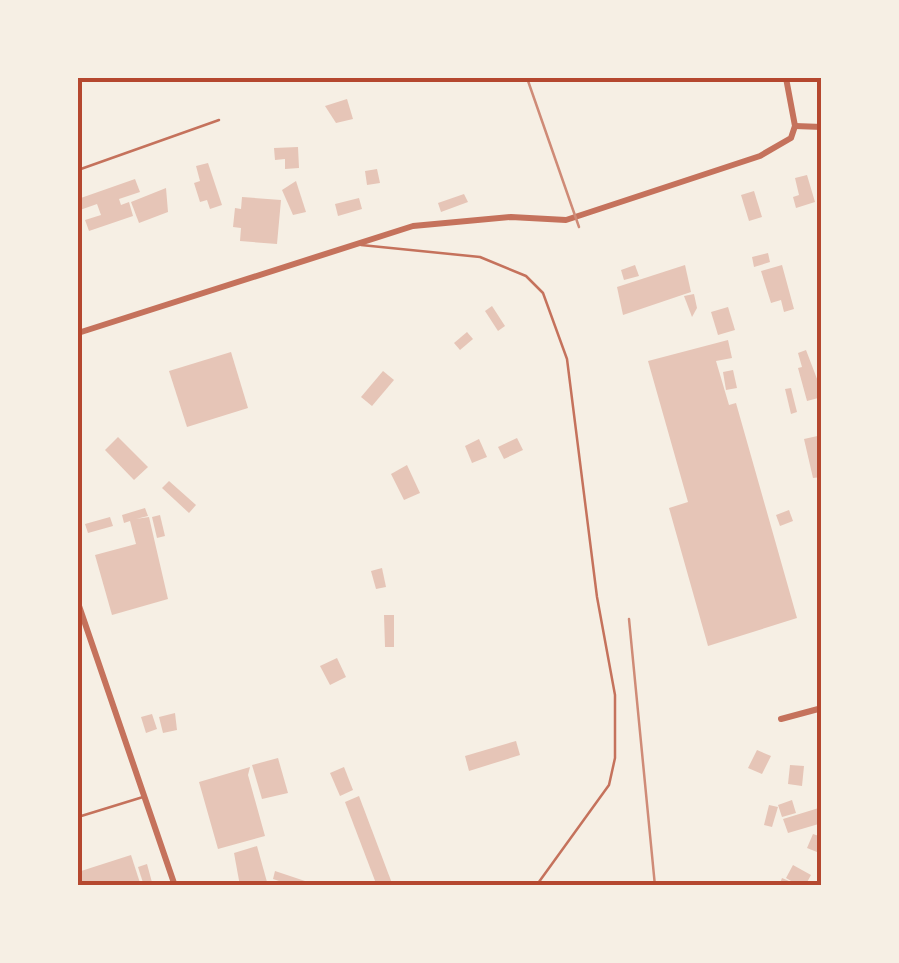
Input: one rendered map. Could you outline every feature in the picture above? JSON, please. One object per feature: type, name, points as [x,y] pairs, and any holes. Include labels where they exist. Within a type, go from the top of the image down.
[{"type":"street","points":[[78,332],[352,244],[451,221],[511,216],[566,220],[760,156],[791,138],[796,126],[786,78]]},
{"type":"street","points":[[796,126],[822,127]]},
{"type":"street","points":[[78,602],[175,886]]},
{"type":"street","points":[[781,719],[822,708]]},
{"type":"lane","points":[[78,170],[219,120]]},
{"type":"lane","points":[[352,244],[480,257],[506,265],[526,276],[542,293],[567,358],[597,597],[615,696],[615,758],[609,786],[536,886]]},
{"type":"lane","points":[[78,817],[143,797]]},
{"type":"building","points":[[347,99],[353,119],[336,123],[325,106]]},
{"type":"building","points":[[298,147],[299,168],[285,169],[285,159],[275,160],[274,148]]},
{"type":"building","points":[[208,163],[222,205],[210,209],[207,200],[200,202],[194,183],[200,181],[196,166]]},
{"type":"building","points":[[377,169],[380,183],[367,185],[365,171]]},
{"type":"building","points":[[807,175],[815,202],[796,208],[793,197],[799,195],[795,178]]},
{"type":"building","points":[[135,179],[140,192],[119,199],[121,205],[129,202],[133,216],[89,231],[85,220],[101,215],[97,204],[80,210],[78,199]]},
{"type":"building","points":[[296,181],[306,212],[293,215],[282,190]]},
{"type":"building","points":[[166,188],[168,212],[139,223],[131,202]]},
{"type":"building","points":[[754,191],[762,217],[749,221],[741,195]]},
{"type":"building","points":[[464,194],[468,202],[441,212],[438,203]]},
{"type":"building","points":[[242,197],[281,200],[277,244],[240,241],[241,228],[233,227],[235,208],[241,209]]},
{"type":"building","points":[[359,198],[362,209],[338,216],[335,204]]},
{"type":"building","points":[[768,253],[770,262],[754,267],[752,257]]},
{"type":"building","points":[[635,265],[639,276],[624,280],[621,270]]},
{"type":"building","points":[[685,265],[691,292],[623,315],[617,287]]},
{"type":"building","points":[[782,265],[794,309],[784,312],[781,300],[771,303],[761,271]]},
{"type":"building","points":[[694,294],[697,308],[692,317],[684,296]]},
{"type":"building","points":[[492,306],[505,326],[498,331],[485,311]]},
{"type":"building","points":[[728,307],[735,330],[718,335],[711,312]]},
{"type":"building","points":[[467,332],[473,339],[460,350],[454,343]]},
{"type":"building","points":[[728,340],[732,358],[716,361],[729,405],[736,403],[797,618],[708,646],[669,508],[688,502],[648,361]]},
{"type":"building","points":[[806,350],[822,392],[822,397],[807,401],[798,368],[802,367],[798,353]]},
{"type":"building","points":[[231,352],[248,408],[187,427],[169,371]]},
{"type":"building","points":[[733,370],[737,388],[726,390],[723,372]]},
{"type":"building","points":[[383,371],[394,380],[372,406],[361,397]]},
{"type":"building","points":[[791,388],[797,412],[791,414],[785,389]]},
{"type":"building","points":[[822,435],[822,477],[813,478],[804,439]]},
{"type":"building","points":[[118,437],[148,467],[134,480],[105,450]]},
{"type":"building","points":[[517,438],[523,450],[504,459],[498,447]]},
{"type":"building","points":[[479,439],[487,457],[472,463],[465,446]]},
{"type":"building","points":[[407,465],[420,493],[404,500],[391,474]]},
{"type":"building","points":[[169,481],[196,505],[189,513],[162,488]]},
{"type":"building","points":[[145,508],[148,516],[136,519],[149,517],[168,599],[112,615],[95,555],[136,544],[130,521],[124,523],[122,515]]},
{"type":"building","points":[[789,510],[793,521],[780,526],[776,515]]},
{"type":"building","points":[[160,515],[165,536],[157,538],[152,517]]},
{"type":"building","points":[[110,517],[113,526],[88,533],[85,524]]},
{"type":"building","points":[[382,568],[386,587],[376,589],[371,571]]},
{"type":"building","points":[[384,615],[394,615],[394,647],[385,647]]},
{"type":"building","points":[[337,658],[346,677],[330,685],[320,666]]},
{"type":"building","points":[[175,713],[177,730],[163,733],[159,717]]},
{"type":"building","points":[[152,714],[157,729],[146,733],[141,717]]},
{"type":"building","points":[[516,741],[520,755],[469,771],[465,756]]},
{"type":"building","points":[[757,750],[771,756],[762,774],[748,768]]},
{"type":"building","points":[[278,758],[288,793],[262,799],[252,765]]},
{"type":"building","points":[[790,765],[804,766],[802,786],[788,784]]},
{"type":"building","points":[[250,767],[248,775],[265,836],[218,849],[199,782]]},
{"type":"building","points":[[344,767],[353,790],[340,796],[330,773]]},
{"type":"building","points":[[359,796],[393,886],[377,886],[345,802]]},
{"type":"building","points":[[792,800],[796,813],[782,817],[778,805]]},
{"type":"building","points":[[769,805],[778,807],[772,827],[764,825]]},
{"type":"building","points":[[822,807],[822,823],[788,833],[783,819]]},
{"type":"building","points":[[813,834],[822,837],[822,854],[807,848]]},
{"type":"building","points":[[257,846],[267,882],[240,886],[234,853]]},
{"type":"building","points":[[131,855],[141,886],[79,886],[78,872]]},
{"type":"building","points":[[147,864],[153,886],[144,886],[138,867]]},
{"type":"building","points":[[793,865],[811,875],[805,886],[779,886],[782,878],[796,884],[786,878]]},
{"type":"building","points":[[275,871],[317,886],[294,886],[273,879]]},
{"type":"railway","points":[[527,78],[579,227]]},
{"type":"railway","points":[[629,619],[655,886]]}]
